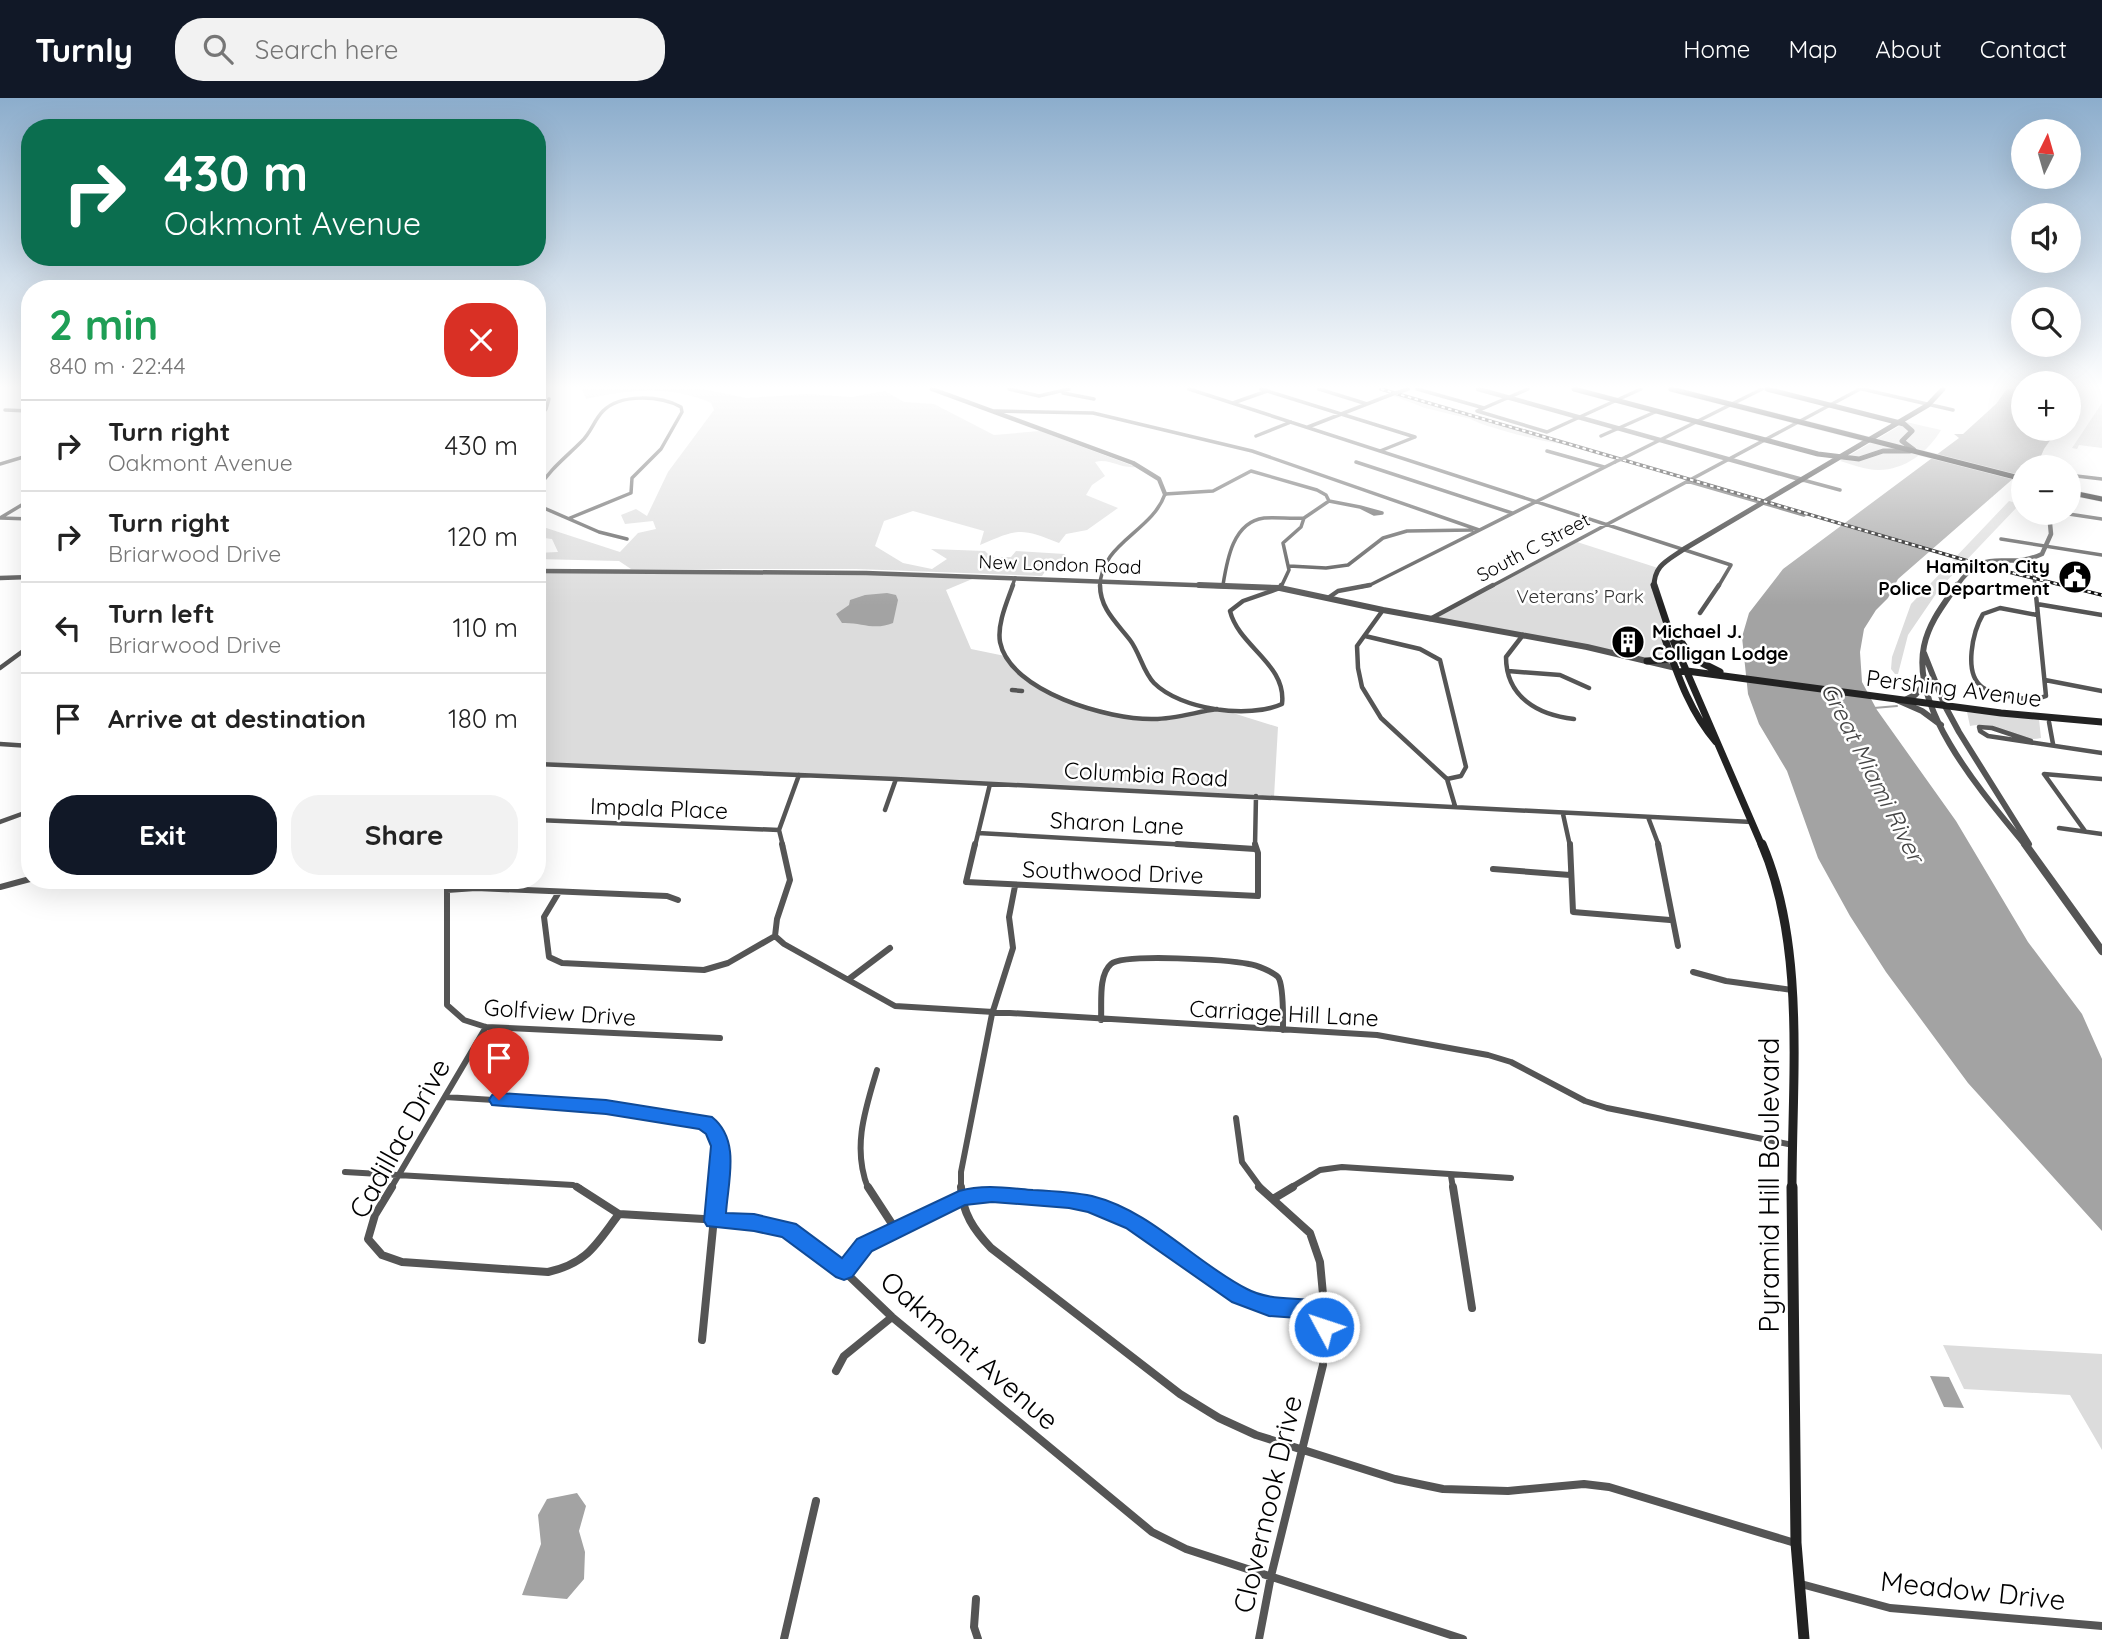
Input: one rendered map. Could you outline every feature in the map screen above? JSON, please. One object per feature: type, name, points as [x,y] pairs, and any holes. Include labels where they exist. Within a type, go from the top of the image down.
[{"type":"main road","points":[[1670,633],[1654,589],[1654,573],[1684,549],[1835,461]]},
{"type":"main road","points":[[1954,461],[2011,476]]},
{"type":"main road","points":[[2081,495],[2102,499]]},
{"type":"main road","points":[[1666,620],[1687,652],[1708,671],[1698,682],[1696,692]]},
{"type":"main road","name":"Pyramid Hill Boulevard","points":[[1718,744],[1695,715],[1665,639],[1670,633],[1752,822],[1782,903],[1787,925],[1792,990],[1796,1544],[1804,1639]]},
{"type":"main road","points":[[1647,661],[1672,659]]},
{"type":"main road","name":"Pershing Avenue","points":[[1677,670],[1708,671],[1729,677],[1905,702],[2102,722]]},
{"type":"street","points":[[546,475],[559,461]]},
{"type":"street","points":[[570,518],[631,494],[632,478],[648,461]]},
{"type":"street","points":[[1127,461],[1159,479],[1165,494],[1164,504],[1152,520],[1125,538],[1110,554],[1099,592],[1105,612],[1137,650],[1150,679],[1164,691],[1220,709],[1269,711],[1282,704],[1282,684],[1234,627],[1230,611],[1243,601],[1280,588],[1289,566]]},
{"type":"street","points":[[1280,461],[1479,530]]},
{"type":"street","points":[[1411,461],[1731,565],[1713,592],[1706,609],[1700,613]]},
{"type":"street","points":[[1582,461],[1604,467]]},
{"type":"street","points":[[1328,598],[1338,590],[1370,585],[1617,461]]},
{"type":"street","name":"South C Street","points":[[1430,619],[1724,461]]},
{"type":"street","points":[[1734,461],[1840,491]]},
{"type":"street","points":[[1356,462],[1512,513]]},
{"type":"street","points":[[1165,494],[1211,492],[1228,486],[1244,472],[1251,471],[1317,490],[1326,495],[1329,501]]},
{"type":"street","points":[[2081,477],[2102,480]]},
{"type":"street","points":[[1690,480],[1806,514]]},
{"type":"street","points":[[1223,585],[1232,546],[1252,522],[1267,518],[1304,518],[1329,501],[1360,507],[1378,511],[1382,513],[1374,514],[1360,507]]},
{"type":"street","points":[[0,518],[21,505]]},
{"type":"street","points":[[546,509],[599,531],[627,539]]},
{"type":"street","points":[[2081,516],[2102,519]]},
{"type":"street","points":[[0,518],[21,519]]},
{"type":"street","points":[[1304,518],[1302,525],[1283,543],[1285,561],[1289,566],[1319,569],[1347,565],[1371,544],[1400,534],[1435,529],[1479,530]]},
{"type":"street","points":[[1293,520],[1302,525]]},
{"type":"street","points":[[2052,525],[2047,545],[2040,556],[2024,560],[1993,561],[1971,568],[1941,606],[1928,628],[1922,663],[1932,704],[1982,791],[2044,870],[2102,951]]},
{"type":"street","points":[[2001,539],[2102,555]]},
{"type":"street","points":[[2024,560],[2033,571],[2046,696],[2036,700],[1990,692],[1976,681],[1972,662],[1973,644],[1980,618],[1985,611],[2004,609],[2037,615]]},
{"type":"street","name":"New London Road","points":[[546,571],[802,572],[1280,588],[1523,635],[1647,661],[1677,670]]},
{"type":"street","points":[[0,578],[21,577]]},
{"type":"street","points":[[1015,578],[1000,641],[1010,665],[1025,680],[1074,702],[1140,719],[1166,719],[1220,709]]},
{"type":"street","points":[[2037,604],[2102,615]]},
{"type":"street","points":[[1383,610],[1357,646],[1366,696],[1372,709],[1385,725],[1440,769],[1447,779],[1455,806]]},
{"type":"street","points":[[1523,635],[1506,657],[1512,687],[1529,705],[1552,716],[1574,719]]},
{"type":"street","points":[[1365,636],[1420,649],[1440,660],[1466,767],[1461,776],[1447,779]]},
{"type":"street","name":"New London Road","points":[[1576,646],[1677,670]]},
{"type":"street","points":[[1924,652],[1945,706],[2044,870]]},
{"type":"street","points":[[0,668],[21,653]]},
{"type":"street","points":[[1508,671],[1556,674],[1580,681],[1589,688]]},
{"type":"street","points":[[2045,680],[2102,691]]},
{"type":"street","points":[[1925,684],[1905,702],[1926,713],[1944,728]]},
{"type":"street","points":[[1012,690],[1022,691]]},
{"type":"street","points":[[1197,712],[1200,704]]},
{"type":"street","points":[[2049,722],[2053,744]]},
{"type":"street","points":[[2031,741],[1992,728],[1979,727],[1982,734],[1988,736],[2102,753]]},
{"type":"street","points":[[0,744],[21,745]]},
{"type":"street","name":"Columbia Road","points":[[546,764],[1256,796],[1752,822]]},
{"type":"street","points":[[2085,831],[2044,777],[2049,773],[2102,779]]},
{"type":"street","points":[[559,892],[544,917],[548,957],[562,963],[704,970],[728,963],[775,936],[777,919],[790,880],[779,830],[799,775]]},
{"type":"street","points":[[886,810],[896,779]]},
{"type":"street","points":[[978,834],[990,784]]},
{"type":"street","points":[[1255,849],[1256,796]]},
{"type":"street","points":[[0,822],[21,814]]},
{"type":"street","points":[[1563,814],[1571,851],[1573,912],[1670,920]]},
{"type":"street","points":[[1648,817],[1659,838],[1670,920],[1678,946]]},
{"type":"street","name":"Impala Place","points":[[546,820],[779,830]]},
{"type":"street","points":[[2059,828],[2102,834]]},
{"type":"street","name":"Sharon Lane","points":[[978,834],[1255,849]]},
{"type":"street","name":"Southwood Drive","points":[[978,834],[966,881],[1015,886],[1258,896],[1258,853],[1255,849]]},
{"type":"street","points":[[1493,869],[1570,875]]},
{"type":"street","points":[[0,887],[21,881]]},
{"type":"street","points":[[1015,886],[1009,917],[1013,948],[992,1014],[961,1172],[959,1199],[975,1232],[991,1248],[1180,1394],[1219,1418],[1256,1435],[1395,1479],[1443,1489],[1508,1491],[1584,1484],[1609,1487],[1796,1544]]},
{"type":"street","points":[[447,890],[462,889]]},
{"type":"street","points":[[497,889],[667,895],[678,900]]},
{"type":"street","name":"Golfview Drive","points":[[447,890],[447,1005],[455,1017],[466,1023],[486,1027],[720,1038]]},
{"type":"street","name":"Carriage Hill Lane","points":[[775,936],[784,944],[895,1006],[992,1014],[1377,1035],[1488,1055],[1511,1062],[1585,1101],[1607,1108],[1793,1144]]},
{"type":"street","points":[[849,979],[890,948]]},
{"type":"street","points":[[1101,1020],[1104,973],[1108,966],[1122,958],[1174,959],[1251,964],[1277,975],[1281,983],[1283,1030]]},
{"type":"street","points":[[1693,972],[1726,981],[1792,990]]},
{"type":"street","name":"Cadillac Drive","points":[[486,1027],[375,1215],[368,1239],[373,1249],[384,1257],[402,1262],[548,1272],[567,1269],[581,1263],[592,1254],[619,1214]]},
{"type":"street","points":[[877,1070],[863,1118],[859,1156],[867,1187],[896,1230]]},
{"type":"street","points":[[445,1097],[606,1107],[705,1122],[714,1130],[721,1146],[702,1340]]},
{"type":"street","name":"Clovernook Drive","points":[[1236,1118],[1236,1148],[1241,1162],[1262,1191],[1308,1230],[1321,1262],[1323,1365],[1271,1576],[1259,1639]]},
{"type":"street","points":[[1273,1199],[1320,1170],[1342,1167],[1511,1178]]},
{"type":"street","points":[[345,1172],[573,1185],[590,1193],[619,1214]]},
{"type":"street","points":[[1451,1176],[1472,1308]]},
{"type":"street","points":[[844,1271],[864,1245],[959,1199],[992,1194],[1092,1204],[1133,1222],[1239,1296],[1269,1306],[1323,1311]]},
{"type":"street","name":"Oakmont Avenue","points":[[619,1214],[754,1223],[788,1230],[844,1271],[892,1317],[1153,1532],[1186,1549],[1463,1639]]},
{"type":"street","points":[[836,1371],[844,1356],[892,1317]]},
{"type":"street","points":[[785,1639],[816,1501]]},
{"type":"street","name":"Meadow Drive","points":[[1799,1584],[1890,1608],[2102,1626]]},
{"type":"street","points":[[976,1599],[974,1628],[978,1639]]},
{"type":"green space","points":[[676,461],[1120,461],[1136,467],[1105,461],[1095,462],[1105,476],[1092,485],[1086,495],[1118,508],[1087,530],[1066,534],[1059,543],[1036,534],[1019,532],[980,545],[984,531],[913,511],[884,521],[875,546],[903,563],[932,569],[947,559],[931,549],[985,551],[991,557],[1011,557],[1016,551],[1065,554],[1064,566],[1048,567],[1042,576],[856,569],[631,569],[619,561],[546,559],[546,553],[558,552],[552,539],[546,538],[546,528],[620,552],[638,533],[656,529],[653,521],[625,524],[621,515],[636,509],[647,516]]},
{"type":"green space","points":[[1840,461],[1910,461],[1897,467],[1873,470]]},
{"type":"green space","points":[[2011,502],[2011,513],[1940,588],[1908,635],[1898,674],[1895,674],[1891,669],[1892,657],[1911,604]]},
{"type":"green space","name":"Veterans’ Park","points":[[1574,541],[1658,568],[1654,574],[1668,627],[1666,636],[1672,659],[1660,662],[1433,617]]},
{"type":"green space","points":[[546,571],[818,572],[977,577],[946,590],[971,649],[1005,656],[1025,680],[1074,702],[1110,712],[1140,719],[1166,719],[1220,709],[1278,727],[1274,797],[546,764]]},
{"type":"green space","points":[[1967,712],[2039,719],[2041,738],[2023,738],[1988,726],[1970,726]]},
{"type":"green space","points":[[1943,1345],[2102,1354],[2102,1450],[2070,1395],[1964,1389]]},
{"type":"water","name":"Great Miami River","points":[[1928,461],[2011,461],[2011,480],[1898,579],[1888,598],[1876,610],[1864,629],[1860,652],[1862,682],[1877,710],[1956,821],[2028,942],[2082,1014],[2102,1059],[2102,1231],[1968,1083],[1886,972],[1850,916],[1818,858],[1787,771],[1759,724],[1748,694],[1742,637],[1749,613],[1783,569]]},
{"type":"water","points":[[865,595],[896,595],[898,600],[893,623],[874,626],[842,623],[836,614],[849,605],[850,600]]},
{"type":"water","points":[[1930,1376],[1949,1377],[1964,1408],[1944,1407]]},
{"type":"water","points":[[577,1493],[586,1506],[579,1531],[585,1552],[584,1579],[567,1599],[522,1595],[541,1544],[538,1515],[547,1499]]},
{"type":"waterway","points":[[1874,708],[1897,706]]},
{"type":"railway","points":[[1626,461],[1992,568],[2102,595]]},
{"type":"place","name":"Hamilton City Police Department","points":[[2075,577]]},
{"type":"place","name":"Michael J. Colligan Lodge","points":[[1628,642]]},
{"type":"route","points":[[499,1100],[606,1107],[705,1122],[714,1130],[721,1146],[714,1221],[771,1225],[788,1230],[802,1237],[844,1271],[864,1245],[959,1199],[992,1194],[1069,1200],[1092,1204],[1133,1222],[1239,1296],[1269,1306],[1323,1311],[1324,1327]]}]
